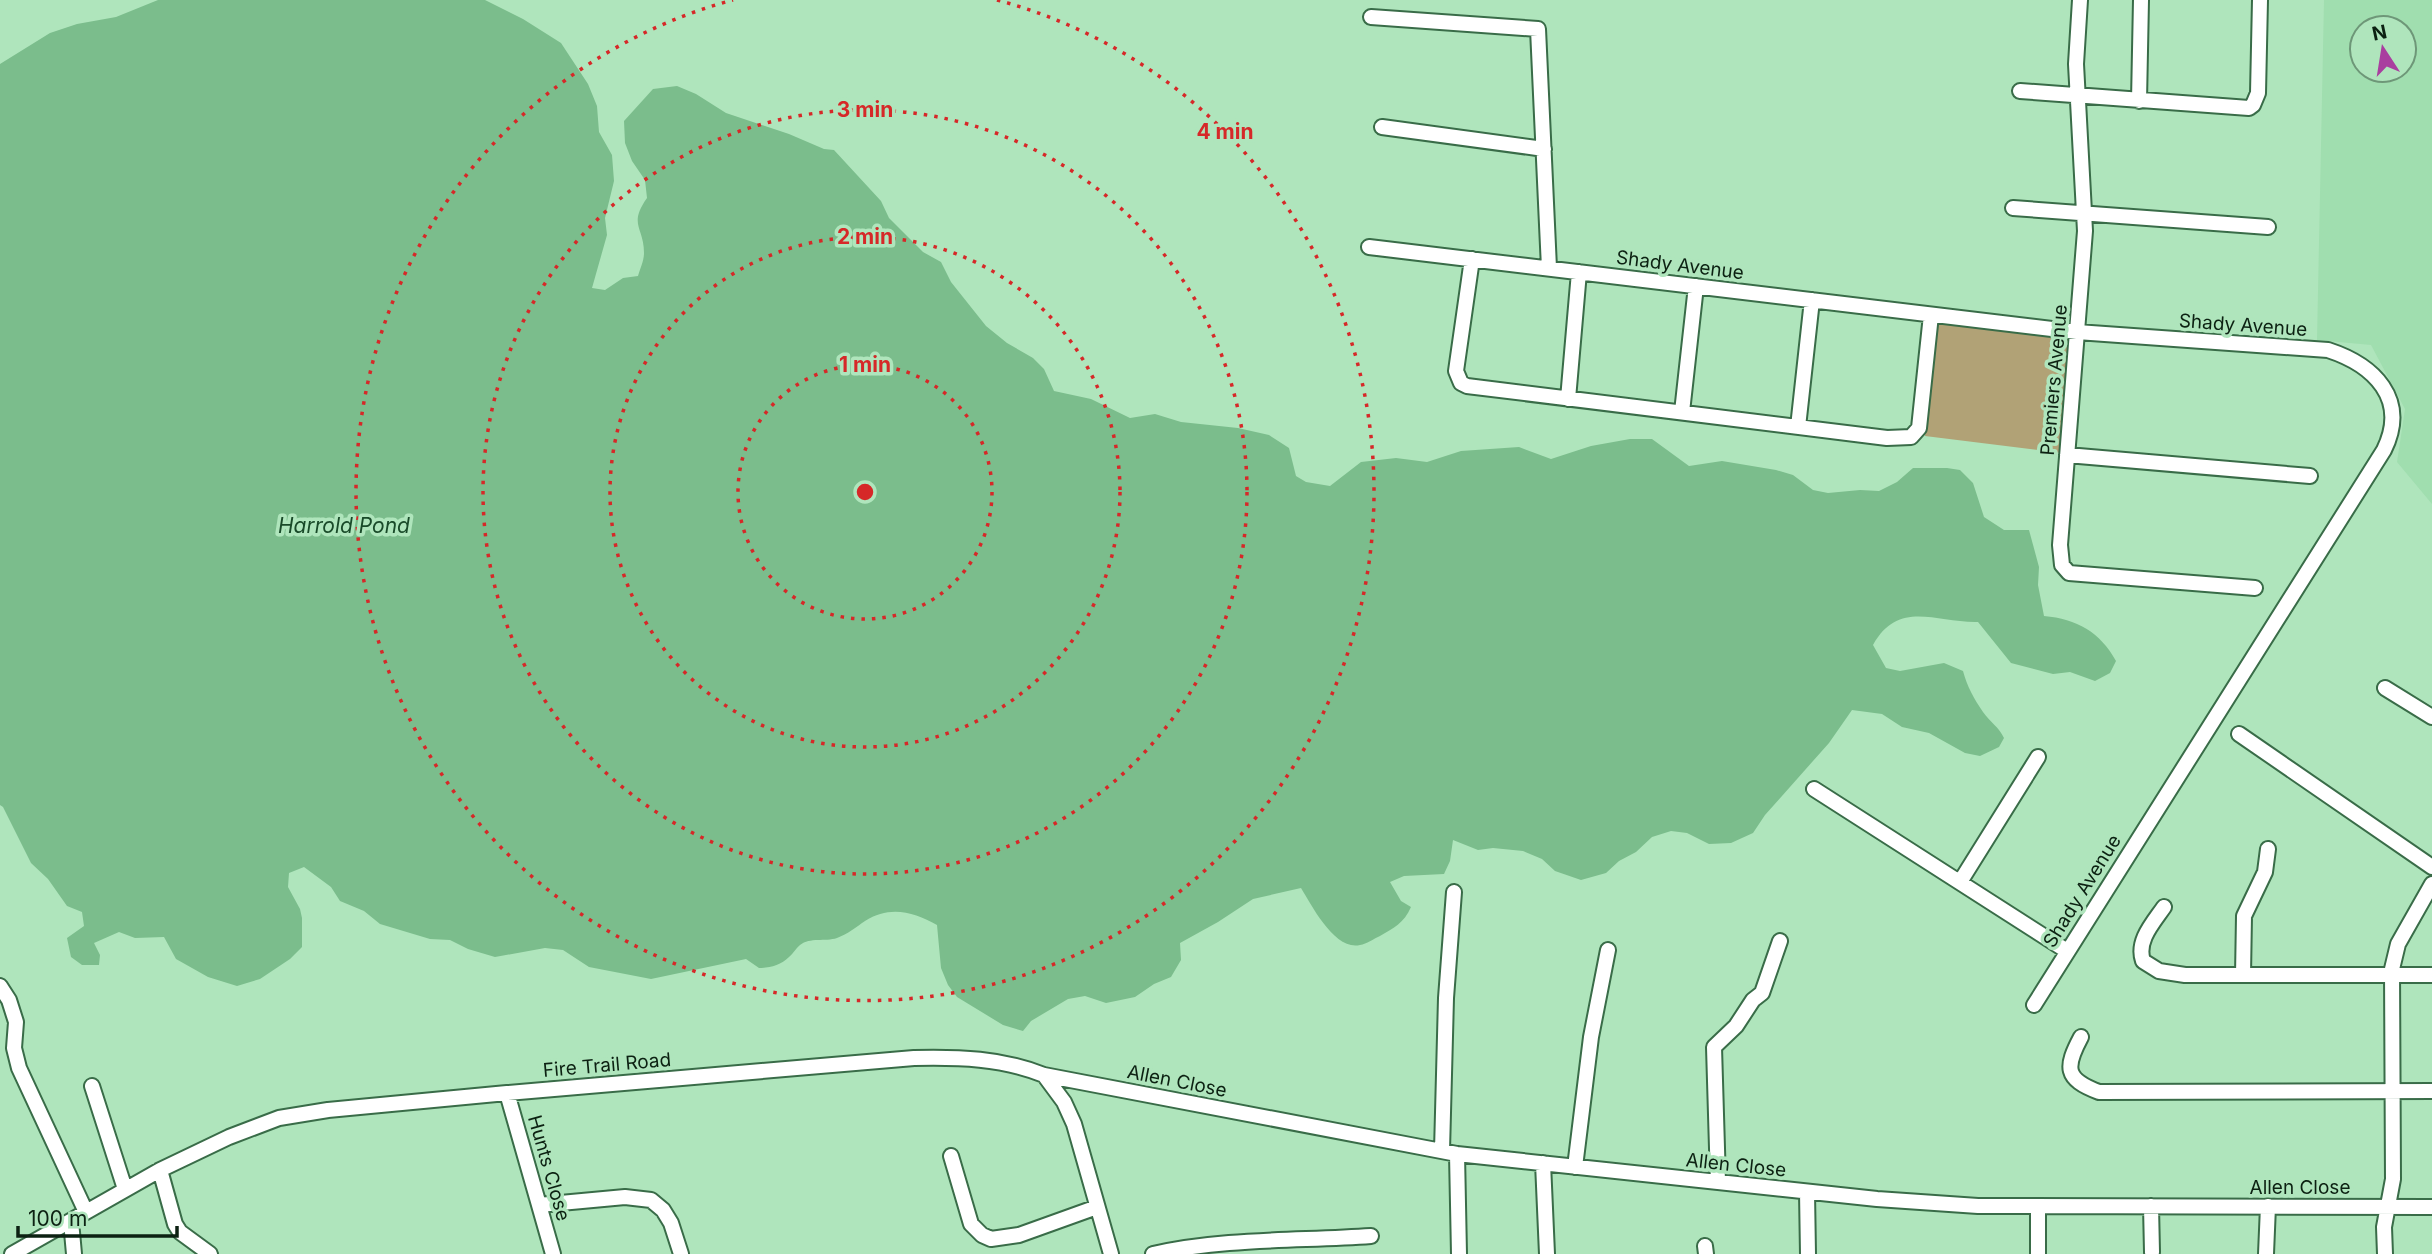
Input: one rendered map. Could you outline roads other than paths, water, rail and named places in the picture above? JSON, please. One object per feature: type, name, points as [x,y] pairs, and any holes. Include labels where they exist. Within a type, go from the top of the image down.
[{"type":"street","name":"Premiers Avenue","points":[[2080,0],[2076,42],[2077,96],[2085,213],[2060,559],[2066,571],[2255,589]]},
{"type":"street","points":[[2139,100],[2141,0]]},
{"type":"street","points":[[2020,91],[2244,109],[2253,105],[2258,93],[2260,0]]},
{"type":"street","points":[[1371,17],[1538,29],[1549,268]]},
{"type":"street","points":[[1382,127],[1544,149]]},
{"type":"street","points":[[2013,208],[2268,227]]},
{"type":"street","name":"Shady Avenue","points":[[1369,247],[2077,332],[2328,350],[2351,357],[2366,367],[2378,380],[2389,398],[2393,423],[2385,450],[2034,1005]]},
{"type":"street","points":[[1472,259],[1456,371],[1458,378],[1467,386],[1887,438],[1905,438],[1916,434],[1919,428],[1931,315]]},
{"type":"street","points":[[1568,398],[1580,272]]},
{"type":"street","points":[[1682,412],[1696,286]]},
{"type":"street","points":[[1798,427],[1812,300]]},
{"type":"street","points":[[2067,455],[2310,476]]},
{"type":"street","points":[[2385,688],[2432,717]]},
{"type":"street","points":[[2239,734],[2432,867]]},
{"type":"street","points":[[1960,882],[2039,757]]},
{"type":"street","points":[[1814,789],[2067,951]]},
{"type":"street","points":[[2243,975],[2244,916],[2265,872],[2268,849]]},
{"type":"street","points":[[2385,1254],[2384,1227],[2393,1179],[2392,975],[2398,944],[2432,884]]},
{"type":"street","points":[[1442,1151],[1446,998],[1454,892]]},
{"type":"street","points":[[2164,907],[2146,933],[2140,948],[2143,961],[2148,966],[2170,973],[2432,975]]},
{"type":"street","points":[[1718,1182],[1714,1047],[1736,1026],[1753,1000],[1762,993],[1780,941]]},
{"type":"street","points":[[1575,1167],[1591,1037],[1608,950]]},
{"type":"street","points":[[0,986],[9,1000],[16,1022],[14,1048],[19,1068],[86,1212]]},
{"type":"street","points":[[2081,1037],[2069,1062],[2070,1072],[2077,1081],[2099,1092],[2432,1091]]},
{"type":"street","name":"Fire Trail Road","points":[[12,1254],[160,1170],[229,1137],[279,1118],[328,1110],[507,1093],[914,1058],[960,1057],[1023,1066],[1044,1074]]},
{"type":"street","points":[[1044,1074],[1074,1124],[1111,1254]]},
{"type":"street","name":"Allen Close","points":[[1044,1074],[1457,1154],[1807,1192],[1978,1206],[2432,1207]]},
{"type":"street","points":[[92,1086],[125,1189]]},
{"type":"street","name":"Hunts Close","points":[[507,1093],[553,1254]]},
{"type":"street","points":[[1457,1154],[1459,1254]]},
{"type":"street","points":[[951,1156],[971,1224],[982,1235],[991,1239],[1019,1235],[1097,1207]]},
{"type":"street","points":[[1543,1163],[1547,1254]]},
{"type":"street","points":[[160,1170],[175,1224],[210,1254]]},
{"type":"street","points":[[1807,1192],[1808,1254]]},
{"type":"street","points":[[539,1205],[625,1197],[650,1200],[663,1210],[671,1223],[681,1254]]},
{"type":"street","points":[[2038,1206],[2038,1254]]},
{"type":"street","points":[[2151,1206],[2152,1252]]},
{"type":"street","points":[[2266,1254],[2268,1206]]},
{"type":"street","points":[[71,1221],[74,1254]]},
{"type":"street","points":[[1153,1254],[1371,1236]]},
{"type":"water","name":"Harrold Pond","points":[[158,0],[485,0],[523,19],[561,43],[588,84],[597,106],[599,132],[612,155],[614,181],[605,218],[607,235],[592,288],[605,290],[623,278],[638,276],[644,253],[638,220],[641,207],[647,198],[645,180],[632,161],[625,143],[624,121],[653,89],[677,86],[696,94],[726,113],[824,149],[834,150],[881,201],[889,218],[923,252],[941,262],[951,282],[986,326],[1007,343],[1033,358],[1044,369],[1054,391],[1091,399],[1130,418],[1155,414],[1181,422],[1238,428],[1269,435],[1289,448],[1296,476],[1306,482],[1330,486],[1361,462],[1396,458],[1427,462],[1461,451],[1519,447],[1551,459],[1591,446],[1630,439],[1652,439],[1689,466],[1722,461],[1776,470],[1793,475],[1813,490],[1828,493],[1879,491],[1897,482],[1913,468],[1960,470],[1973,483],[1984,517],[2004,530],[2029,530],[2039,567],[2038,585],[2044,616],[2067,620],[2086,629],[2103,642],[2116,661],[2110,673],[2095,681],[2070,672],[2053,674],[2011,663],[1978,622],[1919,617],[1894,622],[1873,645],[1886,668],[1900,671],[1944,663],[1963,671],[1977,702],[2004,738],[1999,747],[1980,756],[1965,753],[1929,733],[1902,727],[1882,714],[1852,710],[1829,743],[1765,815],[1753,833],[1731,843],[1709,844],[1687,833],[1671,831],[1652,837],[1606,873],[1581,880],[1555,871],[1542,859],[1523,851],[1493,848],[1478,850],[1453,840],[1450,861],[1444,874],[1404,876],[1390,882],[1401,901],[1411,907],[1398,925],[1368,943],[1351,945],[1333,934],[1301,888],[1253,899],[1180,943],[1181,960],[1171,977],[1154,984],[1135,997],[1106,1003],[1085,996],[1068,999],[1031,1021],[1023,1031],[1003,1025],[957,997],[941,968],[937,925],[911,914],[893,912],[874,916],[837,938],[804,943],[786,960],[771,967],[759,968],[746,959],[651,979],[589,967],[563,950],[545,948],[495,957],[450,940],[430,939],[380,924],[364,911],[340,901],[331,887],[304,867],[289,873],[288,887],[300,909],[302,947],[290,959],[260,979],[237,986],[208,977],[176,959],[164,937],[135,938],[119,932],[94,943],[100,955],[99,965],[82,965],[71,957],[67,938],[84,926],[82,912],[67,906],[48,879],[31,863],[0,805],[0,64],[50,33],[77,24],[116,17]]}]
